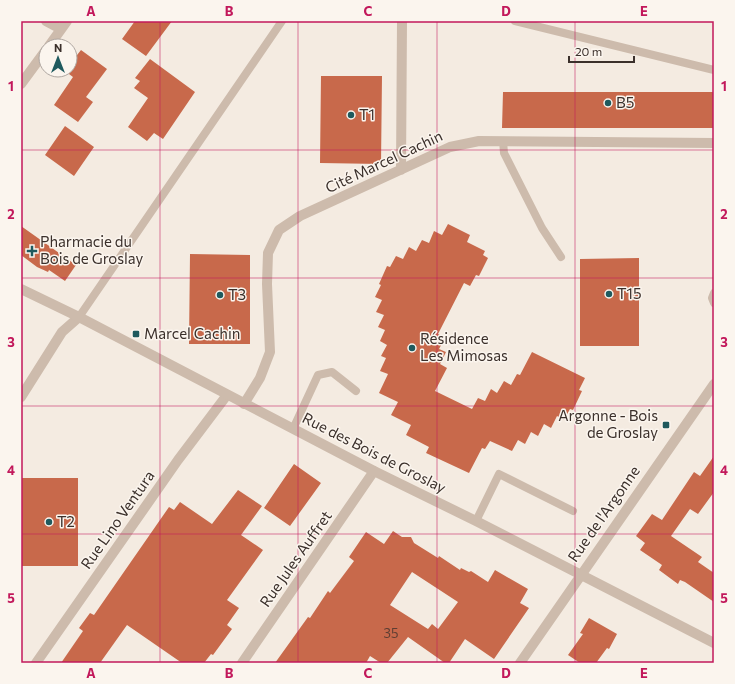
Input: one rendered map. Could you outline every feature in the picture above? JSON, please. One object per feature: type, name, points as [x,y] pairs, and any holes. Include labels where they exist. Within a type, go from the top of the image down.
[{"type":"street","points":[[46,21],[64,25],[55,38]]},
{"type":"street","points":[[401,170],[402,21]]},
{"type":"street","points":[[21,84],[38,61]]},
{"type":"street","name":"Cité Marcel Cachin","points":[[244,404],[260,378],[270,352],[267,284],[268,252],[279,230],[300,216],[450,147],[479,141],[714,142]]},
{"type":"street","name":"Rue des Bois de Groslay","points":[[21,289],[79,317],[374,471],[476,521],[714,643]]},
{"type":"street","points":[[21,397],[62,332],[79,317]]},
{"type":"street","name":"Rue de l'Argonne","points":[[520,663],[714,384]]},
{"type":"street","name":"Rue Lino Ventura","points":[[36,663],[178,460],[227,395]]},
{"type":"street","name":"Rue Jules Auffret","points":[[242,663],[374,471]]},
{"type":"lane","points":[[79,317],[282,21]]},
{"type":"lane","points":[[515,21],[714,70]]},
{"type":"lane","points":[[503,141],[504,153],[542,228],[561,257]]},
{"type":"lane","points":[[714,293],[712,298],[714,303]]},
{"type":"lane","points":[[293,429],[318,375],[332,372],[356,392]]},
{"type":"lane","points":[[476,521],[499,474],[573,511]]},
{"type":"building","points":[[135,21],[172,21],[146,56],[122,39]]},
{"type":"building","points":[[81,50],[107,69],[86,97],[93,102],[78,122],[54,105],[72,78],[78,78],[78,54]]},
{"type":"building","points":[[150,59],[195,92],[163,139],[154,133],[147,141],[128,127],[148,98],[134,88],[140,81],[135,78]]},
{"type":"building","name":"T1","points":[[321,76],[382,76],[381,164],[320,163]]},
{"type":"building","name":"B5","points":[[503,92],[714,92],[714,128],[502,128]]},
{"type":"building","points":[[65,126],[94,147],[74,176],[45,155]]},
{"type":"building","name":"Résidence Les Mimosas","points":[[448,224],[470,235],[467,242],[485,251],[483,255],[488,258],[479,276],[476,275],[470,286],[464,283],[438,334],[445,338],[439,349],[446,352],[440,364],[447,368],[435,391],[472,409],[478,398],[485,401],[491,389],[497,393],[504,381],[511,385],[517,374],[520,375],[532,352],[585,378],[579,390],[582,391],[573,410],[570,409],[564,420],[557,416],[551,428],[544,424],[538,436],[531,432],[525,444],[518,440],[512,451],[490,441],[485,449],[482,448],[469,473],[426,453],[429,447],[406,435],[411,425],[391,415],[398,402],[379,393],[388,374],[380,371],[386,358],[381,356],[387,345],[380,341],[385,330],[378,327],[384,315],[376,312],[382,300],[375,297],[381,285],[379,284],[387,266],[390,267],[396,256],[403,259],[409,247],[416,251],[422,240],[429,243],[434,231],[442,235]]},
{"type":"building","points":[[21,226],[76,265],[65,281],[49,270],[48,272],[37,267],[21,255]]},
{"type":"building","name":"T3","points":[[190,254],[250,255],[250,344],[189,344]]},
{"type":"building","name":"T15","points":[[639,258],[639,346],[580,346],[580,259]]},
{"type":"building","points":[[714,456],[714,492],[698,514],[690,509],[671,536],[702,557],[698,562],[714,573],[714,602],[685,582],[680,580],[678,584],[659,570],[662,565],[640,550],[645,543],[636,536],[652,514],[662,520],[694,472],[700,476]]},
{"type":"building","points":[[294,464],[321,483],[290,526],[264,508]]},
{"type":"building","name":"T2","points":[[21,478],[78,478],[78,566],[21,566]]},
{"type":"building","points":[[238,490],[262,506],[241,535],[263,550],[227,600],[239,608],[227,625],[232,629],[213,655],[211,654],[204,663],[182,663],[127,625],[100,663],[61,663],[83,631],[79,628],[90,613],[94,615],[169,507],[174,510],[180,502],[212,524]]},
{"type":"building","points":[[393,531],[402,537],[411,537],[414,543],[438,558],[439,556],[460,570],[461,568],[469,572],[471,571],[488,582],[495,570],[528,589],[520,603],[529,608],[494,659],[465,639],[449,663],[445,663],[408,637],[387,663],[381,663],[370,656],[366,663],[275,663],[308,617],[310,618],[328,591],[330,593],[354,561],[349,557],[366,532],[384,544]],"holes":[[[412,572],[458,602],[438,629],[432,624],[428,629],[390,605]]]},
{"type":"building","points":[[589,618],[617,634],[609,649],[607,648],[596,663],[580,663],[568,655],[583,634],[580,633]]},
{"type":"place","name":"B5","points":[[608,103]]},
{"type":"place","name":"T1","points":[[351,115]]},
{"type":"place","name":"Pharmacie du Bois de Groslay","points":[[32,251]]},
{"type":"place","name":"T15","points":[[609,294]]},
{"type":"place","name":"T3","points":[[220,295]]},
{"type":"place","name":"Marcel Cachin","points":[[136,334]]},
{"type":"place","name":"Résidence Les Mimosas","points":[[412,348]]},
{"type":"place","name":"Argonne - Bois de Groslay","points":[[666,425]]},
{"type":"place","name":"T2","points":[[49,522]]}]
